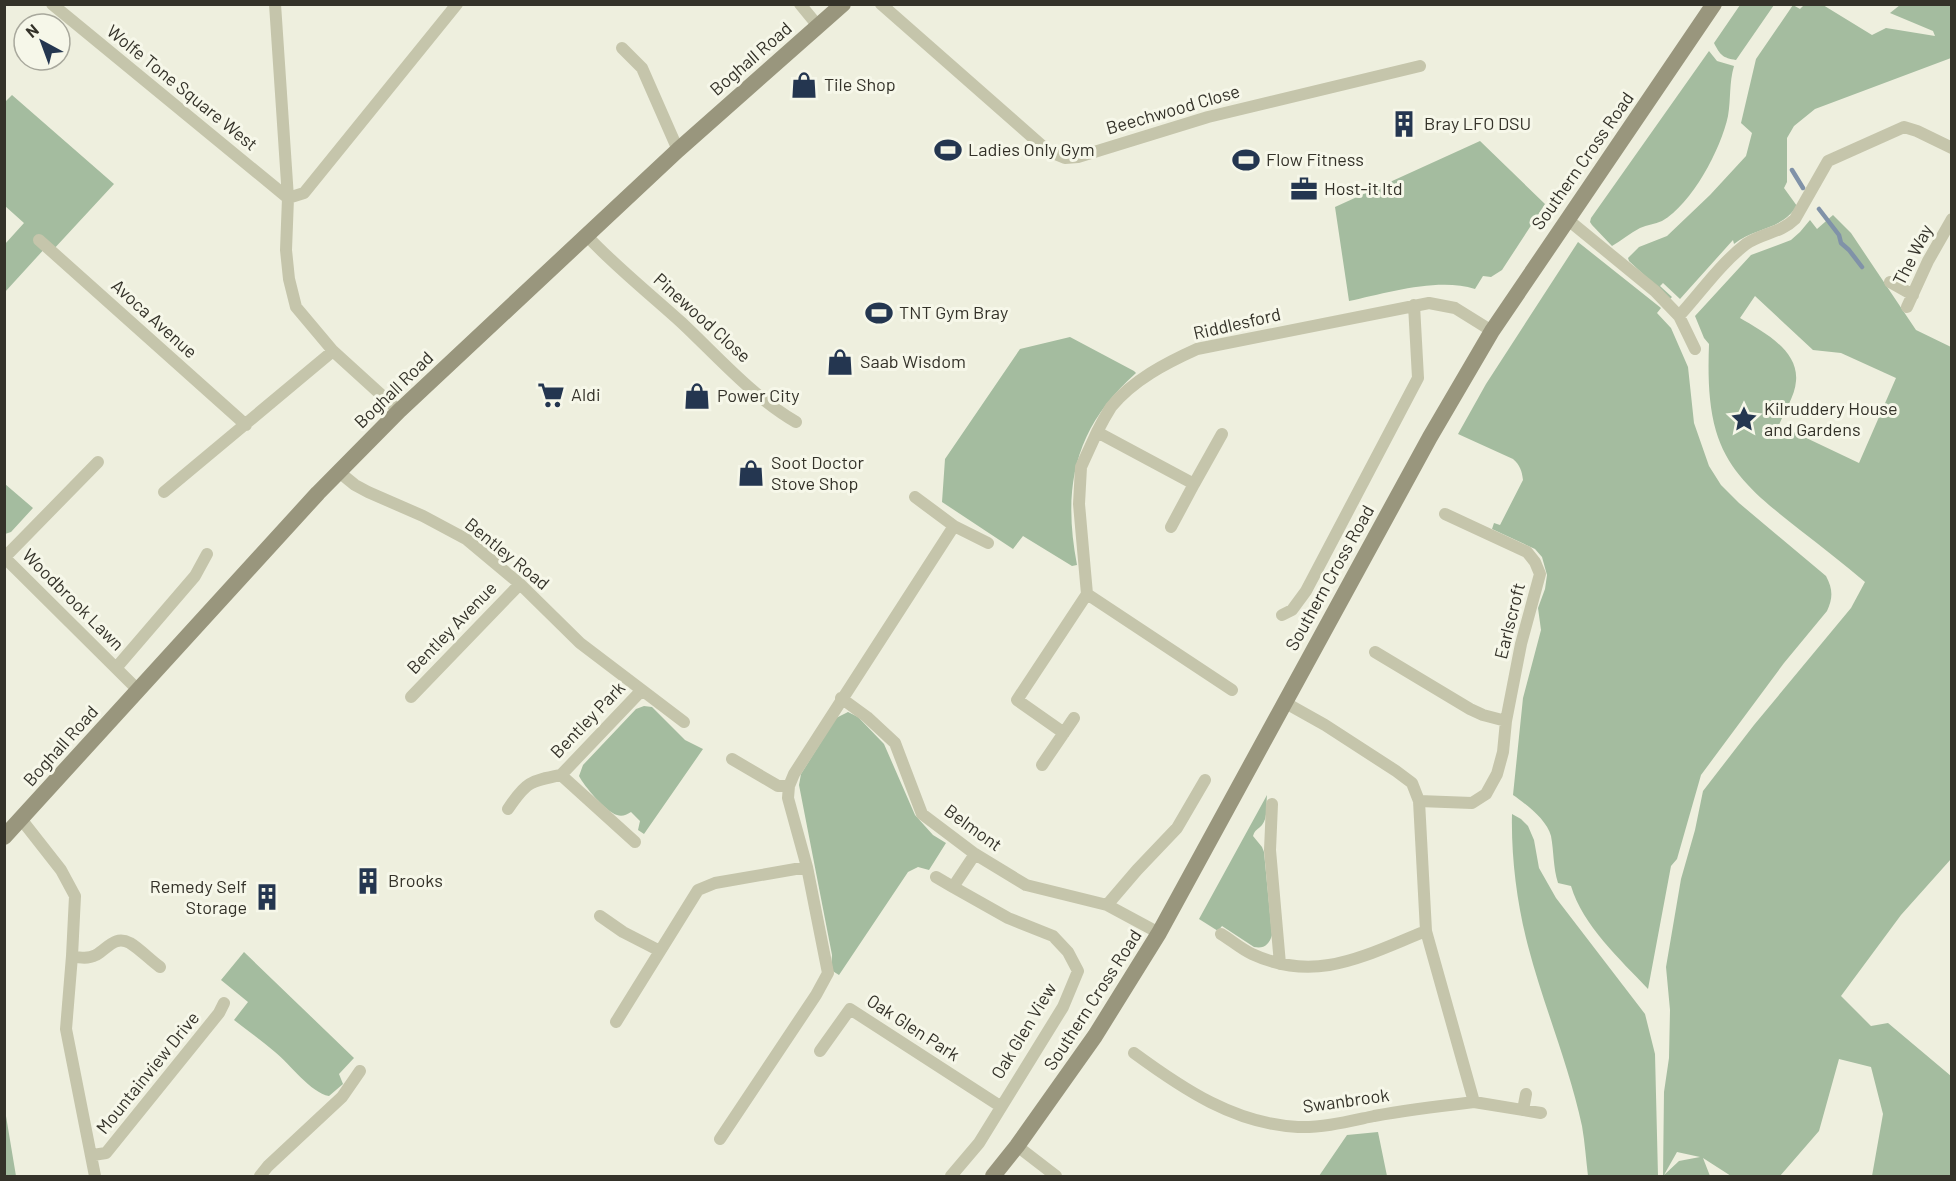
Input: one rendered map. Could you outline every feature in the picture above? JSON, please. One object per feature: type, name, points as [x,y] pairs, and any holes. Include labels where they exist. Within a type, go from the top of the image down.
[{"type":"main road","name":"Boghall Road","points":[[4,837],[339,472],[399,411],[678,150],[843,4]]},
{"type":"main road","name":"Southern Cross Road","points":[[993,1176],[1091,1042],[1159,933],[1430,437],[1492,331],[1714,4]]},
{"type":"street","name":"Wolfe Tone Square West","points":[[52,4],[288,198]]},
{"type":"street","points":[[275,4],[288,198],[287,260],[296,307],[333,351],[399,411]]},
{"type":"street","points":[[288,198],[304,193],[458,4]]},
{"type":"street","points":[[800,4],[818,26]]},
{"type":"street","name":"Beechwood Close","points":[[881,4],[1048,151],[1065,158],[1078,157],[1208,117],[1420,66]]},
{"type":"street","points":[[622,48],[642,68],[678,150]]},
{"type":"street","points":[[1679,315],[1731,257],[1748,243],[1789,226],[1804,206],[1828,161],[1904,127],[1917,130],[1952,148]]},
{"type":"street","points":[[1567,219],[1655,291],[1679,315],[1695,350]]},
{"type":"street","name":"The Way","points":[[1907,307],[1928,261],[1952,219]]},
{"type":"street","name":"Pinewood Close","points":[[587,236],[607,257],[774,409],[796,422]]},
{"type":"street","name":"Avoca Avenue","points":[[39,240],[246,424]]},
{"type":"street","points":[[1890,282],[1913,296]]},
{"type":"street","name":"Riddlesford","points":[[1087,594],[1078,504],[1081,467],[1096,432],[1111,408],[1131,387],[1164,364],[1197,349],[1429,303],[1455,308],[1492,331]]},
{"type":"street","points":[[1282,615],[1292,610],[1306,591],[1418,378],[1414,305]]},
{"type":"street","points":[[164,492],[333,351]]},
{"type":"street","points":[[1096,432],[1194,484]]},
{"type":"street","points":[[1171,527],[1222,434]]},
{"type":"street","name":"Woodbrook Lawn","points":[[98,462],[5,557],[138,690]]},
{"type":"street","name":"Bentley Road","points":[[339,472],[368,492],[423,516],[466,539],[520,584],[580,643]]},
{"type":"street","points":[[915,496],[954,525],[988,543]]},
{"type":"street","name":"Earlscroft","points":[[1419,801],[1472,803],[1486,794],[1497,774],[1503,752],[1506,721],[1521,644],[1540,574],[1535,562],[1527,552],[1445,514]]},
{"type":"street","points":[[720,1139],[828,974],[807,867],[788,798],[789,786],[794,774],[842,698],[954,525]]},
{"type":"street","name":"Woodbrook Lawn","points":[[116,668],[195,576],[207,554]]},
{"type":"street","name":"Bentley Avenue","points":[[411,697],[520,584]]},
{"type":"street","points":[[1064,733],[1017,700],[1087,594],[1232,690]]},
{"type":"street","name":"Bentley Park","points":[[580,643],[684,722]]},
{"type":"street","points":[[1375,652],[1460,704],[1483,715],[1506,721]]},
{"type":"street","name":"Bentley Park","points":[[508,809],[531,782],[561,775],[641,691]]},
{"type":"street","name":"Belmont","points":[[842,698],[895,743],[922,814],[975,854],[1026,885],[1107,905],[1159,933]]},
{"type":"street","points":[[1284,702],[1412,783],[1419,801],[1426,931],[1474,1102]]},
{"type":"street","points":[[1042,765],[1074,718]]},
{"type":"street","points":[[732,759],[778,786],[789,786]]},
{"type":"street","name":"Bentley Park","points":[[561,775],[635,842]]},
{"type":"street","points":[[1107,905],[1177,828],[1205,780]]},
{"type":"street","points":[[1272,804],[1270,850],[1280,964]]},
{"type":"street","name":"Mountainview Drive","points":[[21,819],[61,870],[75,896],[66,1029],[93,1155],[95,1176]]},
{"type":"street","points":[[953,887],[975,854]]},
{"type":"street","points":[[616,1022],[698,890],[715,883],[807,867]]},
{"type":"street","name":"Oak Glen View","points":[[936,877],[1008,918],[1053,936],[1068,952],[1078,971],[1063,1007],[979,1143],[951,1176]]},
{"type":"street","points":[[600,916],[623,932],[660,951]]},
{"type":"street","points":[[1221,934],[1251,954],[1297,968],[1323,967],[1346,962],[1426,931]]},
{"type":"street","points":[[72,956],[84,958],[94,956],[119,940],[129,943],[160,968]]},
{"type":"street","name":"Mountainview Drive","points":[[93,1155],[106,1154],[219,1013],[224,1003]]},
{"type":"street","name":"Oak Glen Park","points":[[820,1051],[850,1009],[1000,1106]]},
{"type":"street","name":"Swanbrook","points":[[1134,1053],[1182,1087],[1222,1109],[1259,1122],[1298,1127],[1325,1125],[1474,1102],[1541,1113]]},
{"type":"street","points":[[260,1176],[342,1097],[360,1071]]},
{"type":"street","points":[[1523,1110],[1526,1094]]},
{"type":"street","points":[[1017,1146],[1056,1176]]},
{"type":"green space","points":[[1740,5],[1774,5],[1736,60],[1722,55],[1714,43]]},
{"type":"green space","points":[[1793,5],[1800,9],[1804,5],[1823,5],[1872,35],[1886,28],[1935,36],[1933,31],[1890,13],[1900,5],[1951,5],[1951,58],[1815,109],[1794,126],[1787,138],[1787,182],[1784,188],[1797,206],[1775,225],[1750,234],[1734,244],[1733,240],[1680,299],[1663,283],[1660,286],[1672,297],[1670,299],[1628,258],[1639,247],[1667,236],[1746,156],[1752,133],[1741,123],[1756,59]]},
{"type":"green space","points":[[1709,51],[1717,61],[1734,66],[1728,116],[1712,159],[1694,189],[1673,213],[1662,221],[1640,228],[1612,246],[1592,225],[1591,218]]},
{"type":"green space","points":[[12,95],[114,184],[52,251],[47,246],[5,292],[5,244],[24,223],[5,206],[4,103]]},
{"type":"green space","points":[[1480,141],[1545,204],[1502,270],[1491,277],[1483,276],[1475,289],[1429,285],[1349,301],[1335,207]]},
{"type":"green space","points":[[1833,215],[1851,233],[1916,330],[1951,347],[1951,859],[1901,915],[1841,996],[1871,1026],[1888,1023],[1951,1076],[1951,1176],[1872,1176],[1883,1114],[1871,1067],[1839,1059],[1819,1131],[1780,1176],[1731,1176],[1703,1158],[1710,1176],[1663,1176],[1664,1092],[1669,1058],[1670,1010],[1666,967],[1681,879],[1703,791],[1754,725],[1851,608],[1865,582],[1761,498],[1730,462],[1716,431],[1711,410],[1709,344],[1695,316],[1751,255],[1791,240],[1810,220],[1817,229]],"holes":[[[1755,296],[1813,350],[1841,353],[1896,378],[1859,463],[1779,425],[1794,392],[1795,370],[1792,360],[1777,343],[1740,318]],[[1677,1152],[1700,1157],[1679,1161],[1664,1175]]]},
{"type":"green space","points":[[1578,242],[1661,308],[1657,313],[1671,328],[1688,367],[1694,423],[1709,466],[1721,485],[1739,503],[1826,576],[1831,594],[1827,611],[1784,663],[1701,775],[1677,859],[1671,866],[1648,989],[1614,954],[1593,928],[1584,915],[1571,886],[1558,883],[1549,830],[1535,813],[1513,795],[1523,698],[1541,630],[1538,608],[1547,575],[1542,557],[1535,549],[1492,529],[1494,523],[1500,525],[1523,480],[1519,466],[1513,459],[1458,434],[1486,384]]},
{"type":"green space","points":[[1070,337],[1136,373],[1115,394],[1099,415],[1078,460],[1071,509],[1077,565],[1072,566],[1023,536],[1013,549],[942,502],[945,459],[1020,349]]},
{"type":"green space","points":[[5,484],[33,508],[11,532],[5,534]]},
{"type":"green space","points":[[644,706],[652,707],[685,740],[703,749],[644,834],[638,830],[640,821],[631,812],[622,816],[612,813],[596,798],[579,776],[583,765],[636,709]]},
{"type":"green space","points":[[848,712],[858,717],[884,744],[915,815],[933,835],[946,843],[929,870],[918,867],[908,872],[839,975],[831,970],[832,955],[799,785],[801,774],[836,718]]},
{"type":"green space","points":[[1267,795],[1265,819],[1253,836],[1264,852],[1272,935],[1266,946],[1254,947],[1222,926],[1218,931],[1199,919]]},
{"type":"green space","points":[[1512,814],[1528,826],[1534,840],[1539,868],[1556,898],[1645,1014],[1655,1054],[1658,1176],[1588,1176],[1577,1103],[1534,969],[1524,930],[1514,864]]},
{"type":"green space","points":[[244,952],[354,1058],[339,1074],[343,1084],[329,1096],[315,1090],[275,1052],[234,1020],[248,1002],[221,980]]},
{"type":"green space","points":[[5,1110],[16,1176],[6,1176]]},
{"type":"green space","points":[[1378,1132],[1387,1176],[1319,1176],[1347,1135]]},
{"type":"waterway","points":[[1792,170],[1803,188]]},
{"type":"waterway","points":[[1819,209],[1839,235],[1841,243],[1862,267]]},
{"type":"place","name":"Tile Shop","points":[[804,85]]},
{"type":"place","name":"Bray LFO DSU","points":[[1404,124]]},
{"type":"place","name":"Ladies Only Gym","points":[[948,150]]},
{"type":"place","name":"Flow Fitness","points":[[1246,160]]},
{"type":"place","name":"Host-it ltd","points":[[1304,189]]},
{"type":"place","name":"TNT Gym Bray","points":[[879,313]]},
{"type":"place","name":"Saab Wisdom","points":[[840,362]]},
{"type":"place","name":"Aldi","points":[[551,395]]},
{"type":"place","name":"Power City","points":[[697,396]]},
{"type":"place","name":"Kilruddery House and Gardens","points":[[1744,419]]},
{"type":"place","name":"Soot Doctor Stove Shop","points":[[751,473]]},
{"type":"place","name":"Brooks","points":[[368,881]]},
{"type":"place","name":"Remedy Self Storage","points":[[267,897]]}]
